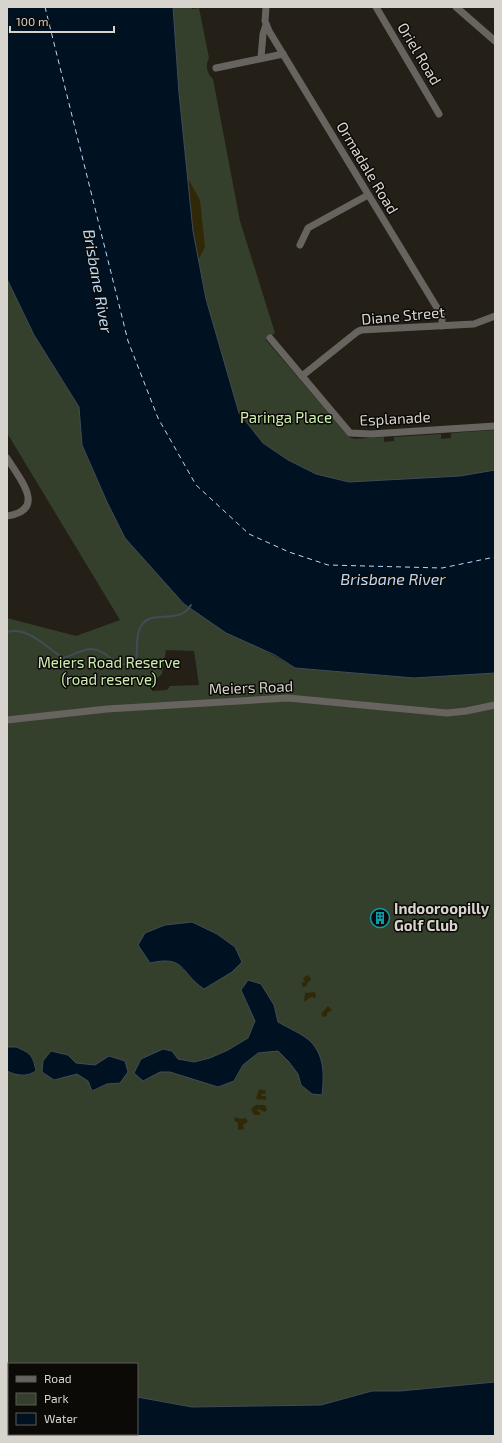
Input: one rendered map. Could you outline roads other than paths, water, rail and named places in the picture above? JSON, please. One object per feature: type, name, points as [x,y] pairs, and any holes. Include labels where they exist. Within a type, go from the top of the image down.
[{"type":"street","points":[[261,58],[263,34],[266,25],[266,7]]},
{"type":"street","name":"Oriel Road","points":[[376,7],[439,114]]},
{"type":"street","points":[[456,7],[495,41]]},
{"type":"street","name":"Ormadale Road","points":[[266,25],[442,316],[442,326]]},
{"type":"street","points":[[216,68],[283,54]]},
{"type":"street","points":[[300,245],[308,228],[368,195]]},
{"type":"street","name":"Diane Street","points":[[302,376],[357,332],[474,324],[495,316]]},
{"type":"street","name":"Esplanade","points":[[270,338],[350,433],[371,434],[495,426]]},
{"type":"street","points":[[7,458],[27,492],[29,500],[24,510],[20,513],[7,516]]},
{"type":"street","name":"Meiers Road","points":[[7,720],[107,709],[288,698],[447,713],[495,705]]},
{"type":"water","name":"Brisbane River","points":[[7,7],[173,7],[179,93],[193,231],[206,299],[239,413],[263,443],[288,460],[316,474],[349,482],[460,476],[495,470],[495,673],[414,678],[295,668],[275,655],[226,633],[184,604],[125,538],[107,502],[82,445],[79,407],[34,335],[7,279]]},
{"type":"water","points":[[192,922],[217,934],[235,947],[242,962],[232,972],[204,989],[176,963],[162,961],[150,963],[138,945],[145,933],[165,925]]},
{"type":"water","points":[[248,980],[261,984],[274,1005],[278,1022],[304,1036],[316,1048],[322,1067],[322,1095],[312,1094],[301,1085],[298,1074],[278,1051],[258,1053],[243,1065],[234,1081],[218,1087],[170,1072],[160,1072],[143,1081],[134,1073],[141,1059],[163,1049],[172,1051],[178,1059],[194,1062],[210,1058],[228,1050],[248,1038],[255,1021],[241,990]]},
{"type":"water","points":[[7,1047],[16,1047],[28,1053],[34,1062],[36,1071],[22,1075],[7,1071]]},
{"type":"water","points":[[51,1051],[68,1055],[76,1063],[95,1065],[109,1056],[125,1061],[128,1072],[120,1083],[107,1084],[92,1091],[88,1081],[77,1074],[54,1080],[42,1072],[43,1061]]},
{"type":"water","points":[[495,1382],[495,1436],[7,1436],[7,1385],[8,1435],[138,1435],[138,1397],[192,1407],[321,1405],[372,1391],[400,1391]]},
{"type":"waterway","points":[[7,632],[15,631],[30,635],[63,658],[91,649],[104,653],[118,663],[129,664],[136,660],[139,630],[146,621],[152,618],[180,615],[191,605]]},
{"type":"place","name":"Indooroopilly Golf Club","points":[[380,918]]},
{"type":"park label","name":"Paringa Place","points":[[286,418]]},
{"type":"park label","name":"Meiers Road Reserve (road reserve)","points":[[109,672]]}]
